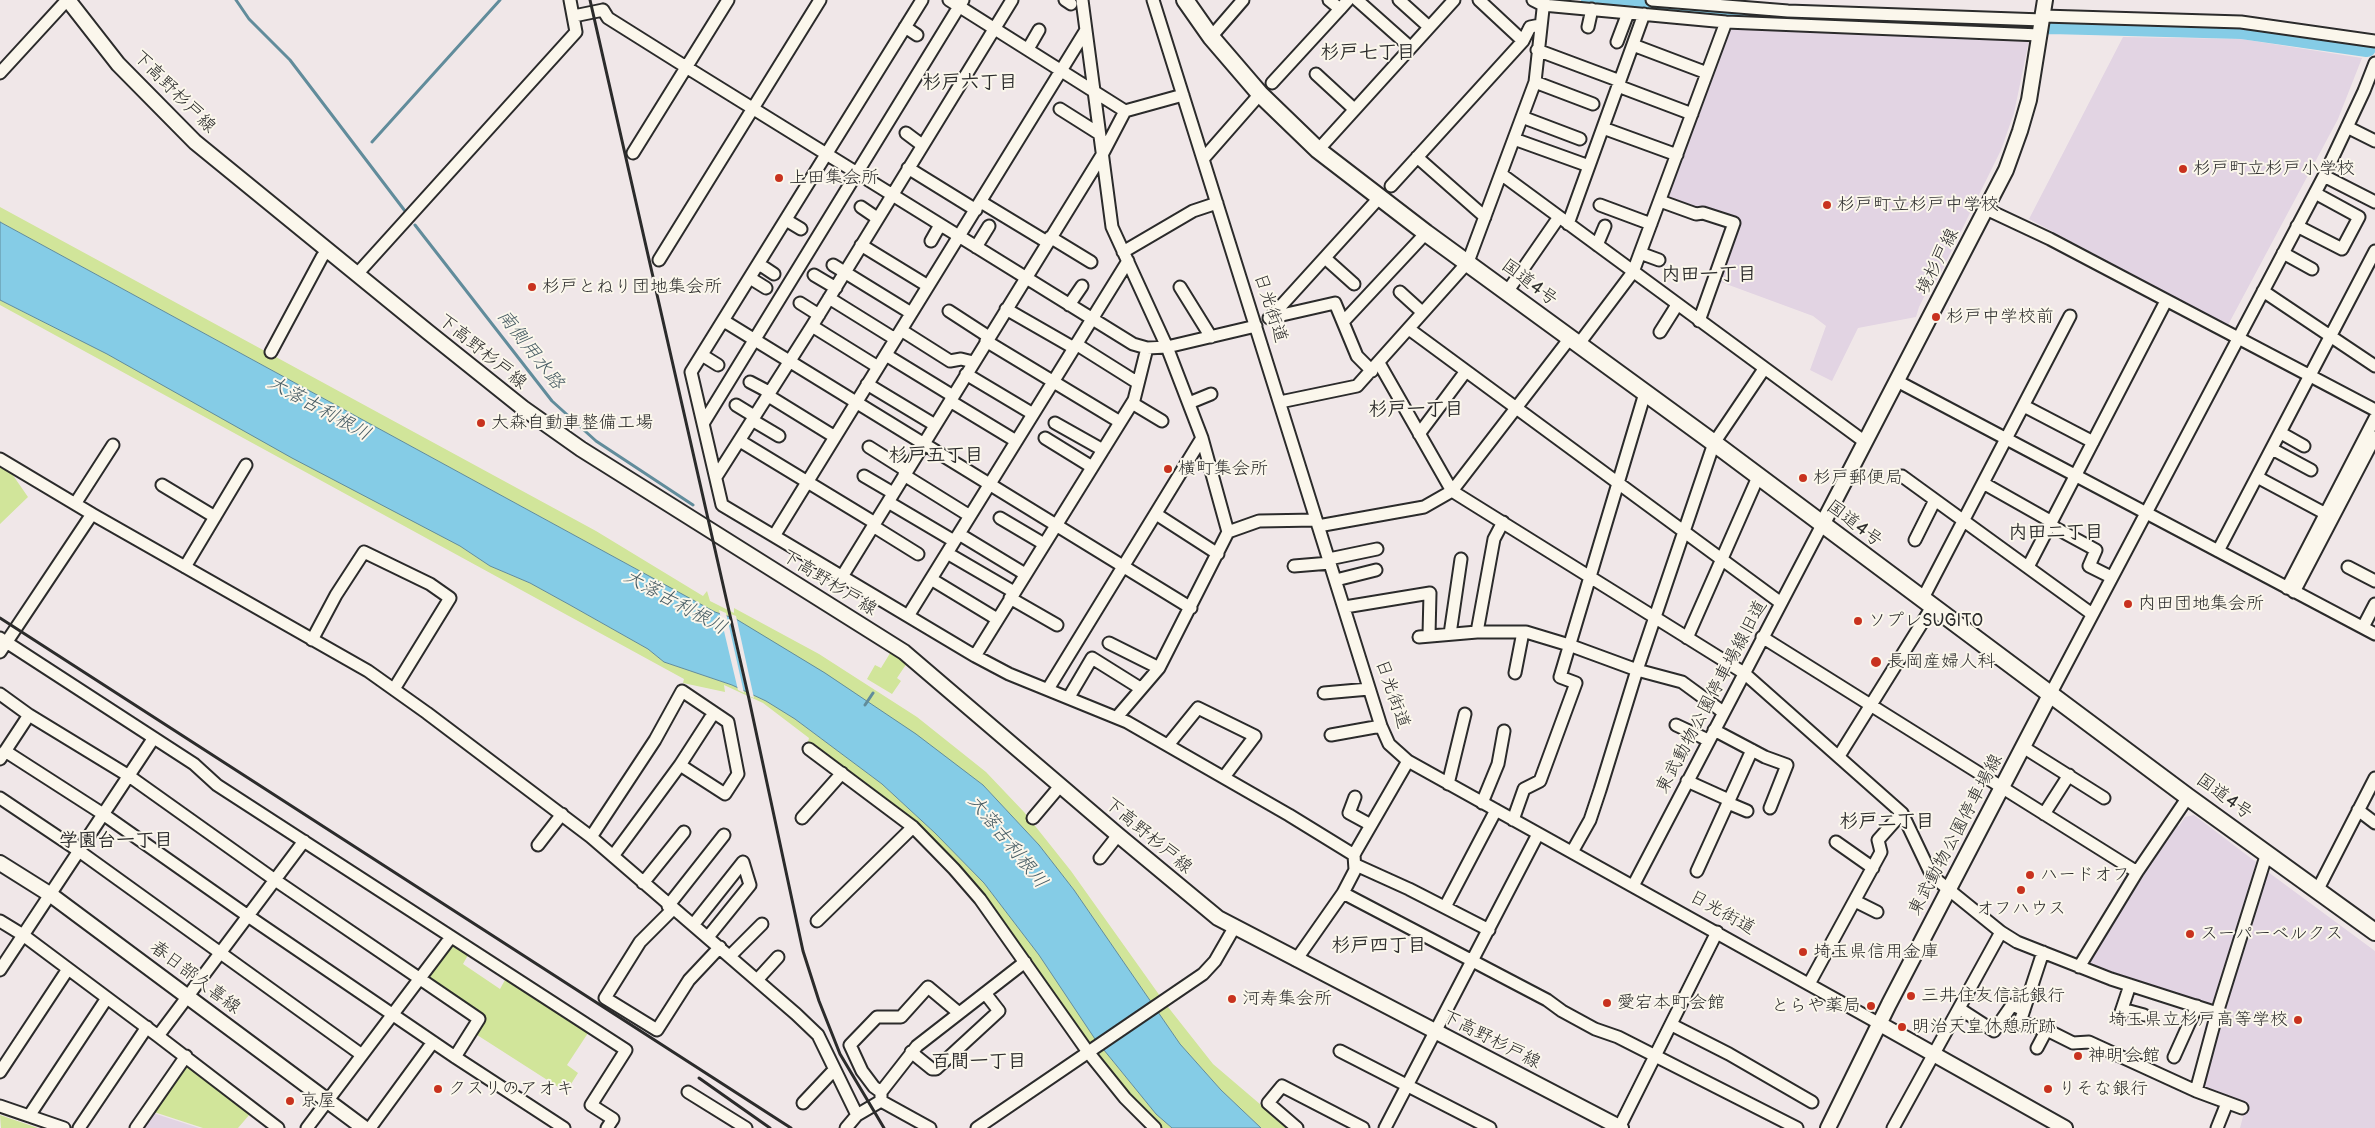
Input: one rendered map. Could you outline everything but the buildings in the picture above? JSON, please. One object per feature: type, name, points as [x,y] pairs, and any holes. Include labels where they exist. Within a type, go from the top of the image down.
[{"type":"highway","name":"国道4号","points":[[1186,0],[1211,37],[1266,89],[1318,150],[1385,192],[1426,233],[1714,443],[1927,604],[2050,693],[2188,797],[2318,889],[2375,932]]},
{"type":"main road","name":"下高野杉戸線","points":[[68,0],[118,64],[168,116],[208,152],[435,338],[547,426],[615,472],[904,652],[1218,918],[1620,1128]]},
{"type":"main road","name":"境杉戸線","points":[[1822,525],[2006,170],[2020,130],[2032,85],[2045,0]]},
{"type":"main road","name":"東武動物公園停車場線","points":[[1828,1128],[2050,693]]},
{"type":"main road","name":"春日部久喜線","points":[[0,863],[51,895],[364,1128]]},
{"type":"main road","name":"日光街道","points":[[1880,1024],[2065,1128]]},
{"type":"street","points":[[0,73],[68,0]]},
{"type":"street","points":[[358,273],[576,32],[570,0]]},
{"type":"street","points":[[633,153],[728,0]]},
{"type":"street","points":[[659,260],[756,111],[820,0]]},
{"type":"street","points":[[922,0],[691,372],[722,504],[975,656],[1009,674],[1117,717],[1224,778],[1355,860],[1489,930]]},
{"type":"street","points":[[949,0],[961,3],[995,28],[1125,111]]},
{"type":"street","points":[[716,477],[819,315],[1012,0]]},
{"type":"street","name":"日光街道","points":[[1153,0],[1381,726],[1389,744],[1408,761],[1448,784],[1880,1024]]},
{"type":"street","points":[[1211,37],[1243,0]]},
{"type":"street","points":[[1329,0],[1340,9]]},
{"type":"street","points":[[1203,159],[1348,0]]},
{"type":"street","points":[[1357,0],[1410,47]]},
{"type":"street","points":[[1399,0],[1429,27]]},
{"type":"street","points":[[1318,150],[1454,0]]},
{"type":"street","points":[[1479,0],[1522,41]]},
{"type":"street","points":[[1652,0],[1788,12],[2042,25]]},
{"type":"street","points":[[1072,1],[1086,30],[1092,89],[1112,226],[1167,347],[1189,403],[1202,438],[1228,532],[1159,668],[1117,717]]},
{"type":"street","points":[[1280,402],[1357,386],[1468,262],[1534,82],[1540,25],[1540,2],[1628,13],[1726,22],[2042,25],[2241,22],[2375,41]]},
{"type":"street","points":[[704,422],[961,3]]},
{"type":"street","points":[[574,16],[607,9],[686,67],[1133,344],[1147,348],[1167,347],[1211,337],[1270,318],[1335,303],[1357,356],[1375,367],[1419,434],[1452,491],[1744,673],[1902,814],[1932,876],[1948,891],[2001,932],[2043,952],[2130,986],[2218,1013]]},
{"type":"street","points":[[1588,27],[1592,9]]},
{"type":"street","points":[[1617,42],[1628,13]]},
{"type":"street","points":[[1507,292],[1564,221],[1589,166],[1644,14]]},
{"type":"street","points":[[1228,532],[1259,521],[1317,523],[1424,506],[1452,491],[1516,408],[1633,272],[1726,22]]},
{"type":"street","points":[[1270,318],[1522,41],[1530,27],[1540,25]]},
{"type":"street","points":[[905,27],[917,35]]},
{"type":"street","points":[[1028,49],[1039,30]]},
{"type":"street","points":[[774,536],[1086,30]]},
{"type":"street","points":[[1634,44],[1708,73]]},
{"type":"street","points":[[1538,50],[1692,114]]},
{"type":"street","points":[[2050,693],[2324,176],[2375,63]]},
{"type":"street","points":[[1316,74],[1354,109]]},
{"type":"street","points":[[1534,82],[1593,104]]},
{"type":"street","points":[[2364,90],[2375,96]]},
{"type":"street","points":[[843,575],[1102,154],[1125,111],[1183,95]]},
{"type":"street","points":[[1060,109],[1098,134]]},
{"type":"street","points":[[1522,117],[1580,139]]},
{"type":"street","points":[[2347,127],[2375,141]]},
{"type":"street","points":[[1603,128],[1677,156]]},
{"type":"street","points":[[906,134],[922,145]]},
{"type":"street","points":[[1514,139],[1589,166]]},
{"type":"street","points":[[1417,157],[1485,217]]},
{"type":"street","points":[[908,168],[978,206],[1049,239],[1091,262]]},
{"type":"street","points":[[1501,174],[1864,442]]},
{"type":"street","points":[[2324,176],[2375,202]]},
{"type":"street","points":[[2297,226],[2342,249],[2359,218],[2314,193]]},
{"type":"street","points":[[1660,201],[1696,214],[1703,213],[1734,223],[1698,321]]},
{"type":"street","points":[[908,616],[1092,319],[1126,257],[1194,211],[1217,203]]},
{"type":"street","points":[[1600,205],[1651,224]]},
{"type":"street","points":[[861,207],[878,218]]},
{"type":"street","points":[[1986,209],[2050,239],[2166,302],[2375,410]]},
{"type":"street","points":[[786,220],[801,229]]},
{"type":"street","points":[[931,241],[940,225]]},
{"type":"street","points":[[976,247],[989,226]]},
{"type":"street","points":[[1597,245],[1605,226]]},
{"type":"street","points":[[1343,322],[1426,233]]},
{"type":"street","points":[[861,245],[928,286]]},
{"type":"street","points":[[271,352],[322,257],[328,250]]},
{"type":"street","points":[[2218,551],[2375,251]]},
{"type":"street","points":[[1640,253],[1659,260]]},
{"type":"street","points":[[2283,253],[2312,269]]},
{"type":"street","points":[[1325,258],[1354,284]]},
{"type":"street","points":[[759,264],[774,274]]},
{"type":"street","points":[[833,265],[844,274],[911,313]]},
{"type":"street","points":[[814,275],[832,293],[898,335],[950,361],[961,359],[973,362]]},
{"type":"street","points":[[750,278],[766,288]]},
{"type":"street","points":[[1069,305],[1082,286]]},
{"type":"street","points":[[1180,287],[1211,337]]},
{"type":"street","points":[[2263,291],[2375,366]]},
{"type":"street","points":[[1400,292],[1422,312]]},
{"type":"street","points":[[2028,567],[2166,302]]},
{"type":"street","points":[[800,303],[819,315]]},
{"type":"street","points":[[1660,332],[1677,305]]},
{"type":"street","points":[[1006,309],[1138,383]]},
{"type":"street","points":[[949,311],[1053,382],[1120,422]]},
{"type":"street","points":[[1839,756],[1871,705],[1927,604],[1964,521],[2070,316]]},
{"type":"street","points":[[724,321],[1191,608]]},
{"type":"street","points":[[812,326],[878,367]]},
{"type":"street","points":[[1409,329],[1781,603]]},
{"type":"street","points":[[975,656],[1132,403],[1147,348]]},
{"type":"street","points":[[702,355],[718,365]]},
{"type":"street","points":[[886,355],[1016,441]]},
{"type":"street","points":[[1572,852],[1590,820],[1637,670],[1714,443],[1764,369]]},
{"type":"street","points":[[1419,434],[1466,371]]},
{"type":"street","points":[[966,374],[1032,414]]},
{"type":"street","points":[[1897,381],[2375,634]]},
{"type":"street","points":[[750,382],[835,437]]},
{"type":"street","points":[[868,384],[935,426]]},
{"type":"street","points":[[1513,820],[1524,789],[1540,781],[1576,683],[1560,677],[1645,393]]},
{"type":"street","points":[[1189,403],[1210,394]]},
{"type":"street","points":[[1132,403],[1162,421]]},
{"type":"street","points":[[736,405],[779,436]]},
{"type":"street","points":[[2024,406],[2093,442]]},
{"type":"street","points":[[2291,590],[2326,514],[2375,418]]},
{"type":"street","points":[[1055,423],[1103,450]]},
{"type":"street","points":[[2281,433],[2304,446]]},
{"type":"street","points":[[2291,590],[2375,437]]},
{"type":"street","points":[[1045,438],[1092,467]]},
{"type":"street","points":[[1048,689],[1202,438]]},
{"type":"street","points":[[740,441],[874,524],[918,554]]},
{"type":"street","points":[[75,504],[113,445]]},
{"type":"street","points":[[869,447],[970,516]]},
{"type":"street","points":[[2272,450],[2311,470]]},
{"type":"street","points":[[0,459],[92,514],[368,671],[562,814],[708,937],[818,1035],[857,1116]]},
{"type":"street","points":[[185,567],[246,465]]},
{"type":"street","points":[[864,476],[891,497],[956,538],[1025,574]]},
{"type":"street","points":[[1902,476],[2092,614]]},
{"type":"street","points":[[1687,638],[1758,477]]},
{"type":"street","points":[[2257,477],[2326,514]]},
{"type":"street","points":[[1983,483],[2096,550],[2089,566],[2111,577]]},
{"type":"street","points":[[162,485],[215,517]]},
{"type":"street","points":[[1915,540],[1935,500]]},
{"type":"street","points":[[92,514],[2,644],[194,764],[217,785],[626,1050],[591,1105],[613,1119],[611,1127]]},
{"type":"street","points":[[1156,514],[1218,554]]},
{"type":"street","points":[[1000,518],[1044,544]]},
{"type":"street","points":[[1477,632],[1494,539],[1503,522]]},
{"type":"street","name":"東武動物公園停車場線旧道","points":[[1634,886],[1822,525]]},
{"type":"street","points":[[1294,566],[1330,561],[1377,549]]},
{"type":"street","points":[[312,640],[336,596],[364,552],[430,584],[450,598],[394,689]]},
{"type":"street","points":[[947,553],[1057,625]]},
{"type":"street","points":[[1450,634],[1461,559]]},
{"type":"street","points":[[2348,567],[2375,581]]},
{"type":"street","points":[[1336,580],[1376,570]]},
{"type":"street","points":[[931,579],[997,619]]},
{"type":"street","points":[[1345,607],[1430,593],[1424,636],[1477,632],[1523,632],[1569,645],[1637,670],[1682,682],[1723,712]]},
{"type":"street","points":[[2363,627],[2375,604]]},
{"type":"street","points":[[1515,673],[1523,632]]},
{"type":"street","points":[[1762,637],[2137,872]]},
{"type":"street","points":[[1109,644],[1159,668]]},
{"type":"street","points":[[1069,697],[1092,658],[1140,688]]},
{"type":"street","points":[[1324,693],[1370,689]]},
{"type":"street","points":[[591,837],[655,740],[682,692],[728,722],[738,774],[725,794],[680,765]]},
{"type":"street","points":[[0,694],[29,716],[129,776],[275,880],[479,1019],[454,1057]]},
{"type":"street","points":[[1168,745],[1198,708],[1255,736],[1224,778]]},
{"type":"street","points":[[613,856],[680,765],[713,714]]},
{"type":"street","points":[[1448,784],[1465,714]]},
{"type":"street","points":[[29,716],[3,755],[103,814],[454,1057],[564,1128]]},
{"type":"street","points":[[1676,725],[1752,750],[1787,766],[1770,808]]},
{"type":"street","points":[[1331,735],[1381,726]]},
{"type":"street","points":[[1482,803],[1498,764],[1504,731]]},
{"type":"street","points":[[0,970],[153,739]]},
{"type":"street","points":[[2023,747],[2104,798]]},
{"type":"street","points":[[809,749],[913,827],[980,899],[1125,1098],[1155,1128]]},
{"type":"street","points":[[1697,871],[1752,750]]},
{"type":"street","points":[[1296,960],[1343,892],[1370,825],[1408,761]]},
{"type":"street","points":[[802,818],[842,773]]},
{"type":"street","points":[[2044,814],[2069,776]]},
{"type":"street","points":[[2318,889],[2375,778]]},
{"type":"street","points":[[1687,781],[1729,801],[1747,812]]},
{"type":"street","points":[[1033,818],[1060,786]]},
{"type":"street","points":[[1356,797],[1349,813],[1370,825]]},
{"type":"street","points":[[2079,967],[2137,872],[2188,797]]},
{"type":"street","points":[[0,798],[79,851],[362,1056]]},
{"type":"street","points":[[1444,906],[1496,810]]},
{"type":"street","points":[[2358,810],[2375,823]]},
{"type":"street","points":[[538,845],[562,814]]},
{"type":"street","points":[[1809,984],[1882,852],[1878,840],[1902,814]]},
{"type":"street","points":[[817,921],[913,827]]},
{"type":"street","points":[[643,883],[684,832]]},
{"type":"street","points":[[1386,1128],[1538,834]]},
{"type":"street","points":[[720,948],[689,980],[657,1030],[605,998],[640,942],[671,907],[724,835]]},
{"type":"street","points":[[1100,858],[1118,835]]},
{"type":"street","points":[[158,1036],[304,841]]},
{"type":"street","points":[[1836,842],[1872,868]]},
{"type":"street","points":[[2196,1091],[2267,853]]},
{"type":"street","points":[[692,925],[743,862],[750,885],[708,937]]},
{"type":"street","points":[[1343,892],[1547,1000],[1562,1011],[1595,1028],[1618,1037],[1797,1128]]},
{"type":"street","points":[[1855,901],[1877,912]]},
{"type":"street","points":[[0,921],[186,1056],[278,1128]]},
{"type":"street","points":[[730,956],[762,924]]},
{"type":"street","points":[[977,1128],[1210,968],[1234,928]]},
{"type":"street","points":[[1620,1128],[1717,932]]},
{"type":"street","points":[[1893,1128],[2001,932]]},
{"type":"street","points":[[307,1128],[450,937]]},
{"type":"street","points":[[2043,952],[2020,1022],[2073,1043],[2089,1042],[2196,1091],[2242,1108]]},
{"type":"street","points":[[757,980],[778,957]]},
{"type":"street","points":[[846,1128],[881,1096],[911,1052],[1025,962]]},
{"type":"street","points":[[0,1072],[68,969]]},
{"type":"street","points":[[2130,986],[2118,1013],[2144,1015]]},
{"type":"street","points":[[930,1128],[881,1096],[862,1071],[850,1045],[876,1017],[901,1017],[928,987],[959,1013]]},
{"type":"street","points":[[911,1052],[932,1069],[936,1069],[999,1011],[985,993]]},
{"type":"street","points":[[29,1116],[107,998]]},
{"type":"street","points":[[1960,1009],[1994,1031],[2012,1005],[2024,1010]]},
{"type":"street","points":[[2174,1058],[2196,1006]]},
{"type":"street","points":[[1672,1025],[1729,1054],[1812,1102]]},
{"type":"street","points":[[79,1128],[147,1027]]},
{"type":"street","points":[[2037,1048],[2046,1031]]},
{"type":"street","points":[[370,1128],[433,1042]]},
{"type":"street","points":[[1340,1051],[1490,1128]]},
{"type":"street","points":[[136,1128],[186,1056]]},
{"type":"street","points":[[803,1103],[834,1070]]},
{"type":"street","points":[[1296,1128],[1268,1104],[1282,1086],[1363,1128]]},
{"type":"street","points":[[688,1092],[746,1128]]},
{"type":"street","points":[[2217,1128],[2226,1103]]},
{"type":"street","points":[[0,1106],[64,1128]]},
{"type":"shaded area","name":"杉戸町立杉戸中学校","points":[[1730,27],[2030,36],[2014,113],[2001,150],[1938,278],[1928,289],[1916,317],[1858,328],[1832,381],[1810,370],[1826,326],[1813,316],[1718,281],[1740,223],[1664,200]]},
{"type":"shaded area","name":"杉戸町立杉戸小学校","points":[[2123,37],[2241,39],[2362,58],[2338,119],[2228,325],[2029,219]]},
{"type":"shaded area","points":[[2194,815],[2256,862],[2216,1005],[2213,1008],[2090,967],[2089,962],[2175,825],[2179,826],[2185,817]]},
{"type":"shaded area","name":"埼玉県立杉戸高等学校","points":[[2264,869],[2375,951],[2375,1128],[2240,1128],[2246,1105],[2202,1088]]},
{"type":"shaded area","points":[[153,1113],[199,1128],[143,1128]]},
{"type":"green space","points":[[0,207],[596,531],[703,596],[707,591],[710,601],[734,613],[734,608],[819,654],[917,717],[986,772],[1024,812],[1071,871],[1160,996],[1164,1007],[1168,1007],[1213,1064],[1288,1128],[1261,1128],[1221,1090],[1180,1044],[1074,890],[1039,845],[983,785],[736,619],[715,612],[0,222]]},
{"type":"green space","points":[[0,300],[107,354],[460,546],[490,566],[530,583],[648,649],[664,662],[732,685],[767,701],[795,719],[882,784],[935,833],[984,883],[1039,955],[1095,1039],[1156,1114],[1172,1128],[1160,1128],[1123,1091],[1095,1054],[1092,1045],[1088,1044],[916,826],[808,742],[809,738],[763,703],[724,685],[725,692],[683,683],[684,679],[0,305]]},
{"type":"green space","points":[[0,465],[10,471],[28,497],[0,524]]},
{"type":"green space","points":[[892,650],[907,663],[897,678],[901,681],[892,694],[867,679],[875,665],[881,668]]},
{"type":"green space","points":[[449,946],[456,946],[468,955],[463,964],[500,989],[505,980],[588,1033],[567,1065],[578,1073],[566,1092],[474,1033],[483,1016],[429,979],[429,974]]},
{"type":"green space","points":[[187,1066],[191,1067],[250,1114],[238,1128],[203,1128],[154,1112]]},
{"type":"green space","points":[[0,1115],[38,1128],[1,1128]]},
{"type":"water","name":"大落古利根川","points":[[0,222],[715,612],[736,619],[825,673],[916,734],[983,785],[1039,845],[1074,890],[1180,1044],[1221,1090],[1261,1128],[1172,1128],[1156,1114],[1095,1039],[1039,955],[984,883],[935,833],[882,784],[795,719],[766,701],[732,685],[664,662],[648,649],[530,583],[490,566],[460,546],[292,458],[107,354],[0,300]]},
{"type":"pier","points":[[719,610],[726,613],[744,693],[738,690]]},
{"type":"pier","points":[[728,613],[736,616],[754,698],[747,695]]},
{"type":"waterway","name":"南側用水路","points":[[236,0],[249,19],[290,60],[405,211]]},
{"type":"waterway","points":[[372,142],[500,0]]},
{"type":"waterway","points":[[1590,0],[1739,16],[2031,27],[2051,25],[2242,30],[2367,48]]},
{"type":"waterway","name":"南側用水路","points":[[415,225],[552,401],[596,441],[693,505]]},
{"type":"waterway","points":[[865,705],[873,693]]},
{"type":"railway","points":[[590,0],[749,699],[803,951],[819,1001],[840,1054],[884,1128]]},
{"type":"railway","points":[[0,618],[791,1128]]},
{"type":"railway","points":[[699,1078],[770,1128]]},
{"type":"place","name":"杉戸町立杉戸小学校","points":[[2183,169]]},
{"type":"place","name":"上田集会所","points":[[779,178]]},
{"type":"place","name":"杉戸町立杉戸中学校","points":[[1827,205]]},
{"type":"place","name":"杉戸とねり団地集会所","points":[[532,287]]},
{"type":"place","name":"杉戸中学校前","points":[[1936,317]]},
{"type":"place","name":"大森自動車整備工場","points":[[481,423]]},
{"type":"place","name":"横町集会所","points":[[1168,469]]},
{"type":"place","name":"杉戸郵便局","points":[[1803,478]]},
{"type":"place","name":"内田団地集会所","points":[[2128,604]]},
{"type":"place","name":"ソプレSUGITO","points":[[1858,621]]},
{"type":"place","name":"長岡産婦人科","points":[[1876,662]]},
{"type":"place","name":"ハードオフ","points":[[2030,875]]},
{"type":"place","name":"オフハウス","points":[[2021,890]]},
{"type":"place","name":"スーパーベルクス","points":[[2190,934]]},
{"type":"place","name":"埼玉県信用金庫","points":[[1803,952]]},
{"type":"place","name":"三井住友信託銀行","points":[[1911,996]]},
{"type":"place","name":"河寿集会所","points":[[1232,999]]},
{"type":"place","name":"愛宕本町会館","points":[[1607,1003]]},
{"type":"place","name":"とらや薬局","points":[[1871,1006]]},
{"type":"place","name":"埼玉県立杉戸高等学校","points":[[2298,1020]]},
{"type":"place","name":"明治天皇休憩所跡","points":[[1902,1027]]},
{"type":"place","name":"神明会館","points":[[2078,1056]]},
{"type":"place","name":"クスリのアオキ","points":[[438,1089]]},
{"type":"place","name":"りそな銀行","points":[[2048,1089]]},
{"type":"place","name":"京屋","points":[[290,1101]]},
{"type":"district","name":"杉戸七丁目","points":[[1368,53]]},
{"type":"district","name":"杉戸六丁目","points":[[970,83]]},
{"type":"district","name":"内田一丁目","points":[[1709,275]]},
{"type":"district","name":"杉戸一丁目","points":[[1416,410]]},
{"type":"district","name":"杉戸五丁目","points":[[936,456]]},
{"type":"district","name":"内田二丁目","points":[[2056,533]]},
{"type":"district","name":"杉戸二丁目","points":[[1887,822]]},
{"type":"district","name":"学園台一丁目","points":[[116,841]]},
{"type":"district","name":"杉戸四丁目","points":[[1379,946]]},
{"type":"district","name":"百間一丁目","points":[[979,1062]]}]
